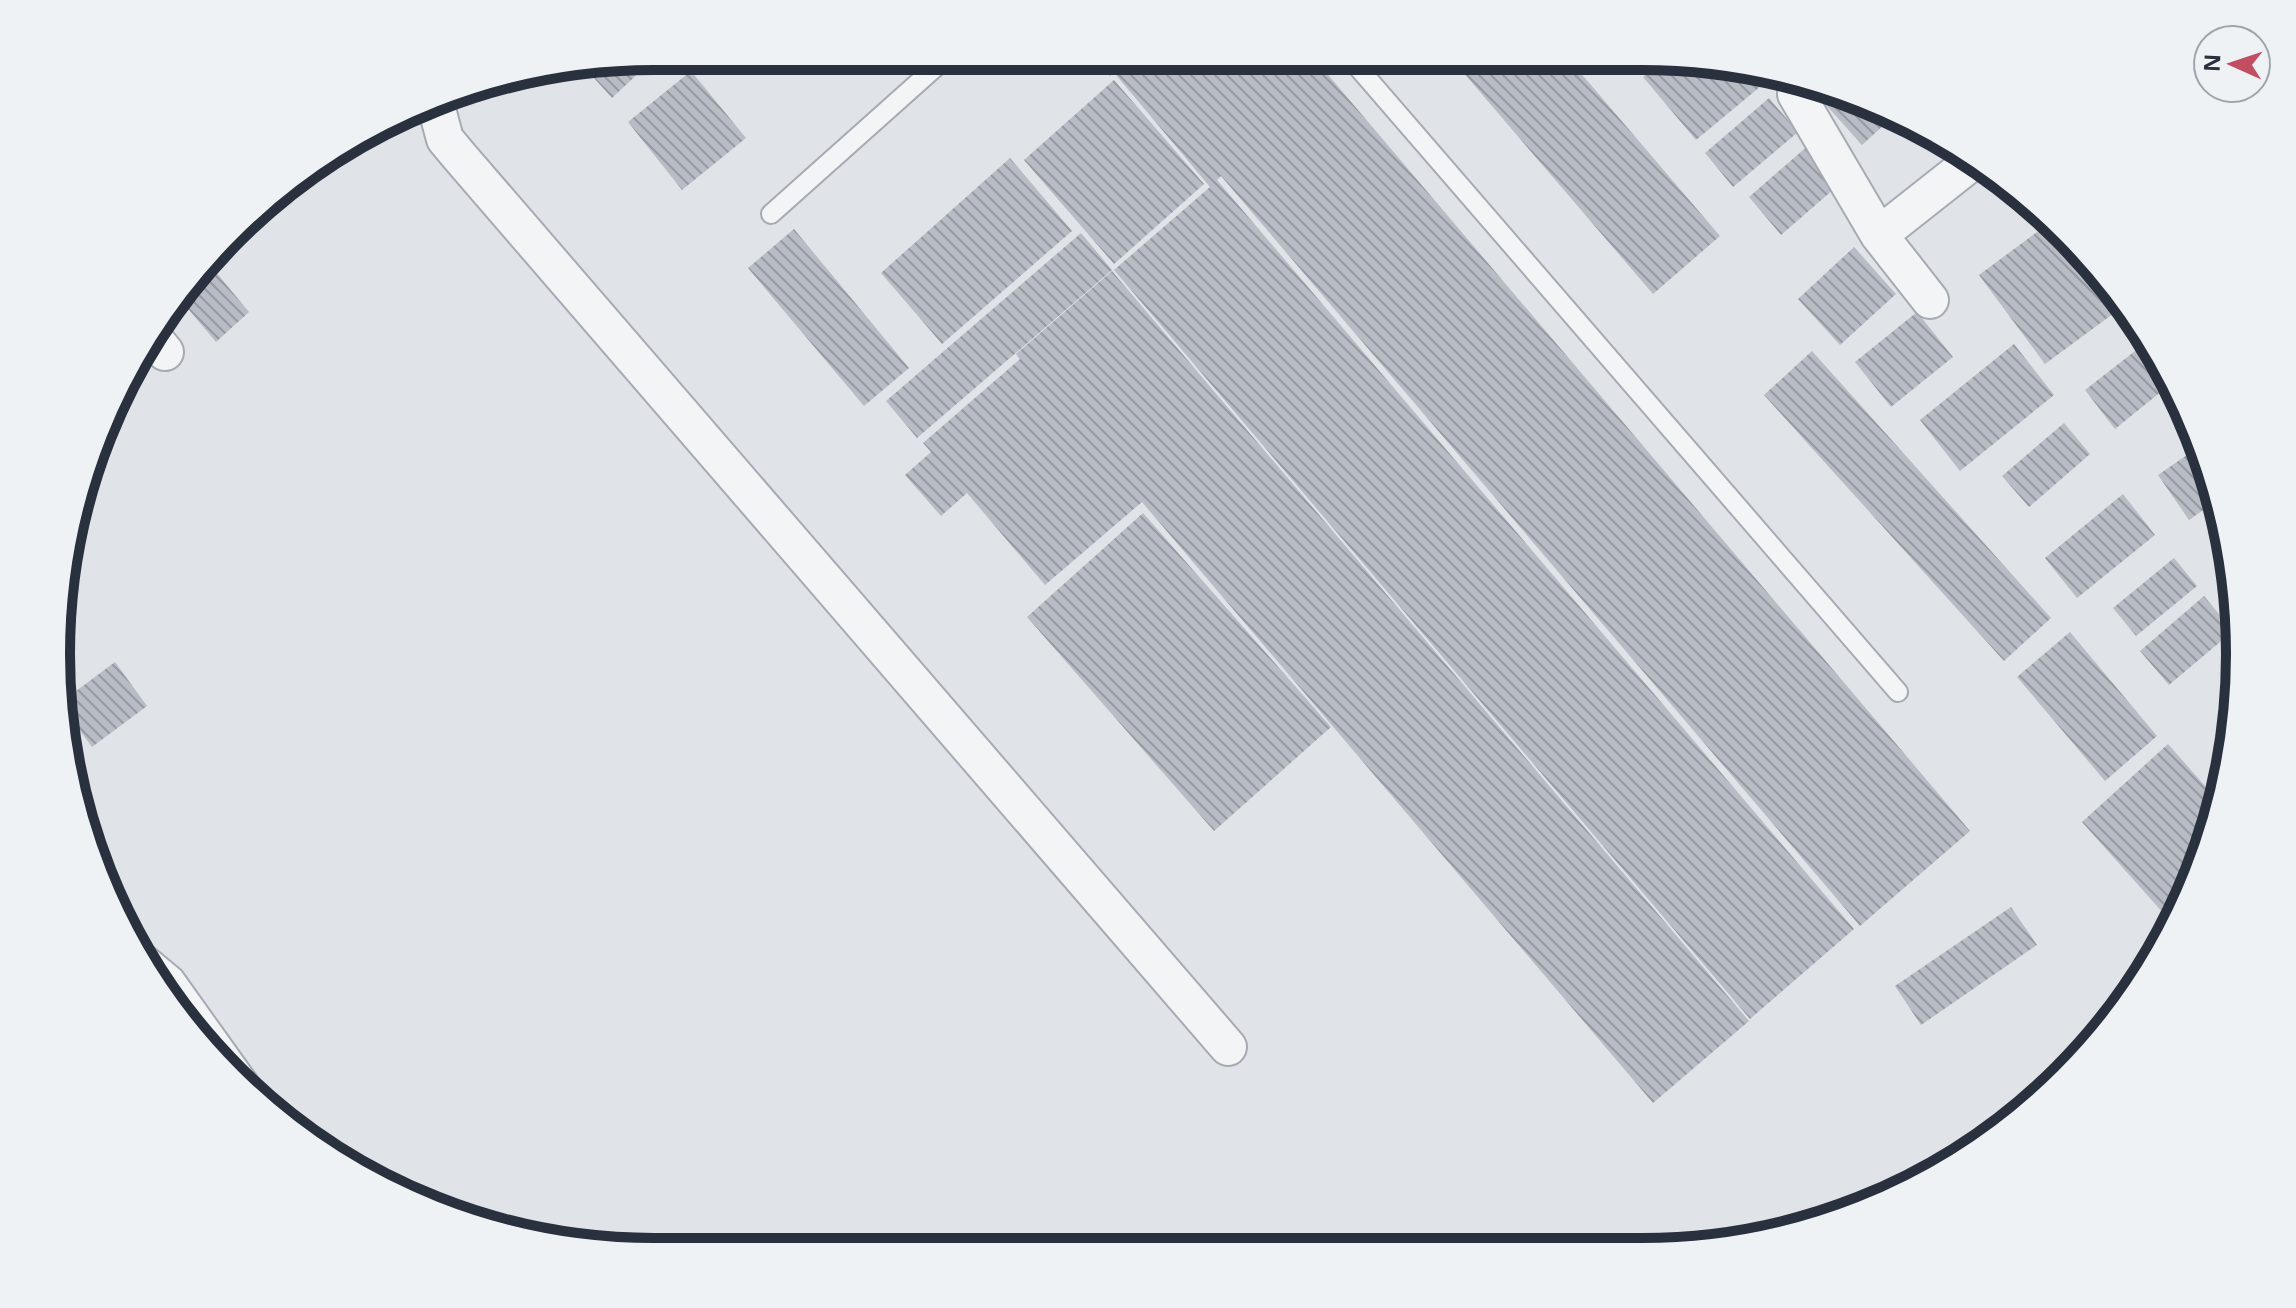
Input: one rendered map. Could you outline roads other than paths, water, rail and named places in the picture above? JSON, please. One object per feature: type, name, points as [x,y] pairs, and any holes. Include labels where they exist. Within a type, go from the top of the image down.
[{"type":"street","points":[[1796,94],[1879,235],[1930,300]]},
{"type":"street","points":[[438,112],[445,139],[460,157],[1228,1047]]},
{"type":"street","points":[[1879,235],[1965,167]]},
{"type":"lane","points":[[771,214],[932,70]]},
{"type":"lane","points":[[1360,70],[1898,692]]},
{"type":"lane","points":[[160,966],[174,977],[229,1054]]}]
